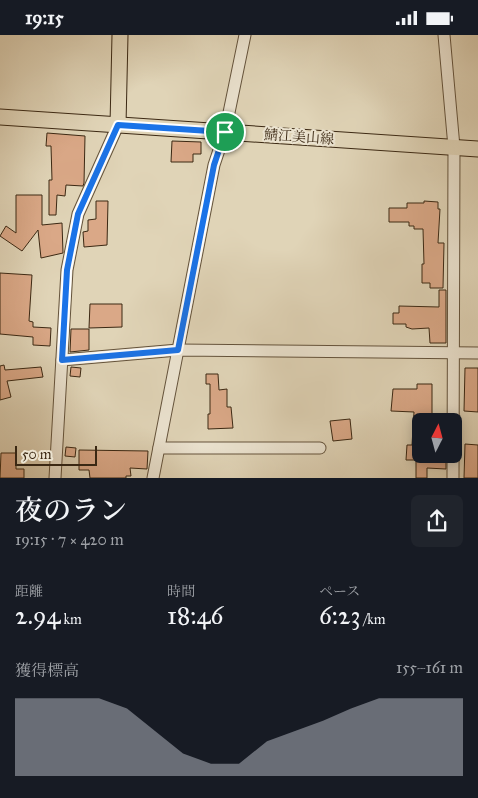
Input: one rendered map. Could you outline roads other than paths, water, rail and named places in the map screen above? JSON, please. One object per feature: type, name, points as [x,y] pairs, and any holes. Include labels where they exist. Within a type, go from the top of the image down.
[{"type":"main road","points":[[118,125],[120,35]]},
{"type":"main road","name":"鯖江美山線","points":[[0,117],[478,149]]},
{"type":"street","points":[[153,478],[214,165],[225,132],[245,35]]},
{"type":"street","points":[[444,35],[454,147],[453,478]]},
{"type":"street","points":[[55,478],[67,270],[78,214],[118,125]]},
{"type":"street","points":[[62,360],[178,350],[478,353]]},
{"type":"street","points":[[159,448],[320,448]]}]
